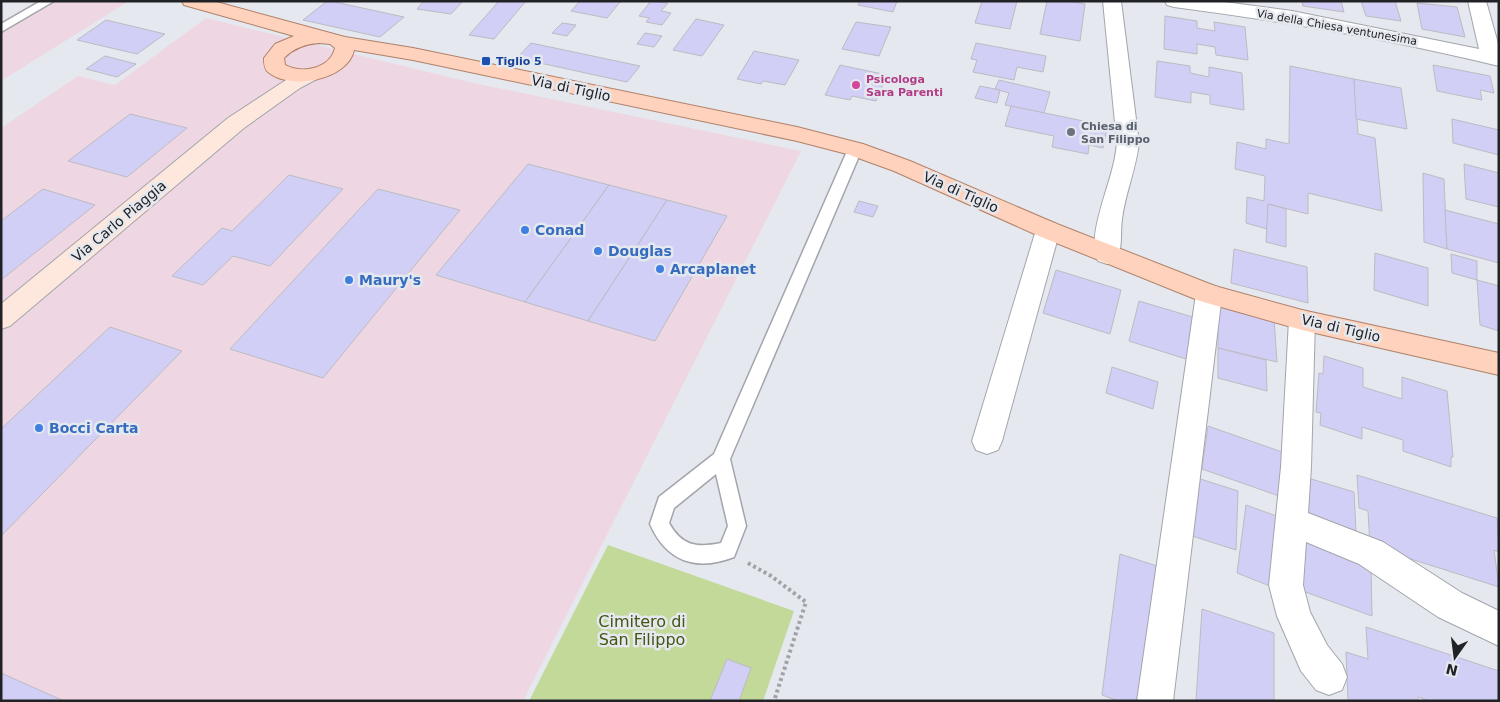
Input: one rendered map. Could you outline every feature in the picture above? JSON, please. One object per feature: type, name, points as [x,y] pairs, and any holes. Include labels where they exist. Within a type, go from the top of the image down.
[{"type":"main road","points":[[191,1],[319,37]]},
{"type":"main road","points":[[268,23],[276,32],[278,59],[288,75],[310,75]]},
{"type":"main road","points":[[278,59],[298,40],[319,37]]},
{"type":"main road","name":"Via di Tiglio","points":[[319,37],[413,54],[797,134],[855,149],[902,166],[1108,255],[1209,294],[1302,320],[1499,364]]},
{"type":"main road","points":[[338,63],[345,52],[345,46],[341,42]]},
{"type":"main road","name":"Via di Tiglio","points":[[310,75],[326,70],[338,63],[390,55],[413,54]]},
{"type":"main road","name":"Via Carlo Piaggia","points":[[236,123],[269,86],[274,78],[278,59]]},
{"type":"main road","name":"Via Carlo Piaggia","points":[[1,319],[236,123],[293,84],[310,75]]},
{"type":"street","points":[[1108,255],[1110,218],[1125,165],[1128,143],[1112,1]]},
{"type":"street","name":"Via della Chiesa ventunesima","points":[[1174,1],[1272,8],[1496,59]]},
{"type":"street","points":[[1477,1],[1496,59]]},
{"type":"street","points":[[987,440],[1048,230]]},
{"type":"street","points":[[1155,701],[1209,294]]},
{"type":"street","points":[[1302,320],[1296,467],[1286,585],[1294,616],[1314,658],[1329,677]]},
{"type":"street","points":[[1290,521],[1371,553],[1450,605],[1499,629]]},
{"type":"lane","points":[[1,29],[49,1]]},
{"type":"lane","points":[[721,459],[732,495],[737,526],[727,551],[702,556],[682,551],[665,536],[658,524],[666,503],[721,459],[855,149]]},
{"type":"path","points":[[727,551],[771,576],[806,602],[774,701]]},
{"type":"shaded area","points":[[37,1],[129,1],[1,81],[1,22]]},
{"type":"shaded area","points":[[206,18],[469,82],[801,151],[523,701],[1,701],[1,128],[78,76],[115,85]]},
{"type":"green space","name":"Cimitero di San Filippo","points":[[608,545],[794,611],[763,701],[529,701]]},
{"type":"building","points":[[327,1],[404,17],[380,37],[303,20]]},
{"type":"building","points":[[424,1],[463,1],[451,14],[417,9]]},
{"type":"building","points":[[499,1],[526,1],[494,39],[469,35]]},
{"type":"building","points":[[580,1],[621,1],[607,18],[571,11]]},
{"type":"building","points":[[651,1],[668,3],[661,11],[671,13],[662,25],[646,22],[649,18],[639,16]]},
{"type":"building","points":[[860,1],[897,1],[893,12],[858,5]]},
{"type":"building","points":[[982,1],[1017,1],[1010,29],[975,23]]},
{"type":"building","points":[[1047,1],[1068,1],[1085,4],[1080,41],[1040,34]]},
{"type":"building","points":[[1302,1],[1341,1],[1344,12],[1303,6]]},
{"type":"building","points":[[1361,1],[1395,1],[1401,21],[1366,16]]},
{"type":"building","points":[[1417,3],[1457,7],[1465,37],[1422,29]]},
{"type":"building","points":[[1165,16],[1197,21],[1197,28],[1215,31],[1214,22],[1245,27],[1248,60],[1216,55],[1215,47],[1197,44],[1197,54],[1164,49]]},
{"type":"building","points":[[696,19],[724,25],[702,56],[673,50]]},
{"type":"building","points":[[106,20],[165,34],[137,54],[77,40]]},
{"type":"building","points":[[856,22],[891,27],[879,56],[842,49]]},
{"type":"building","points":[[562,23],[576,25],[567,36],[552,33]]},
{"type":"building","points":[[645,33],[662,36],[654,47],[637,44]]},
{"type":"building","points":[[531,43],[640,66],[627,82],[517,58]]},
{"type":"building","points":[[976,43],[1046,56],[1043,72],[1017,67],[1014,80],[973,72],[977,60],[971,59]]},
{"type":"building","points":[[754,51],[799,60],[785,85],[763,81],[761,84],[737,79]]},
{"type":"building","points":[[105,56],[136,64],[117,77],[86,69]]},
{"type":"building","points":[[1157,61],[1190,66],[1190,73],[1209,77],[1209,67],[1242,73],[1244,110],[1210,104],[1210,95],[1191,92],[1191,103],[1155,97]]},
{"type":"building","name":"Psicologa Sara Parenti","points":[[840,65],[887,75],[876,101],[852,96],[850,100],[825,95]]},
{"type":"building","points":[[1433,65],[1490,76],[1494,93],[1480,90],[1482,100],[1437,91]]},
{"type":"building","points":[[1290,66],[1354,79],[1358,134],[1375,138],[1382,211],[1308,193],[1308,214],[1268,204],[1267,229],[1246,223],[1247,197],[1264,201],[1265,176],[1235,169],[1237,142],[1266,149],[1266,139],[1289,144]]},
{"type":"building","points":[[1354,79],[1401,88],[1407,129],[1356,119]]},
{"type":"building","points":[[999,80],[1050,92],[1044,113],[1005,105],[1009,93],[995,89]]},
{"type":"building","points":[[980,86],[1000,90],[997,103],[975,98]]},
{"type":"building","name":"Chiesa di San Filippo","points":[[1011,106],[1093,123],[1093,126],[1107,129],[1103,148],[1089,145],[1088,154],[1052,147],[1054,136],[1005,126]]},
{"type":"building","points":[[130,114],[187,128],[127,177],[68,161]]},
{"type":"building","points":[[1452,119],[1499,130],[1499,155],[1453,143]]},
{"type":"building","name":"Conad","points":[[528,164],[609,185],[525,302],[436,275]]},
{"type":"building","points":[[1464,164],[1499,173],[1499,207],[1466,199]]},
{"type":"building","points":[[1423,173],[1444,179],[1447,249],[1424,242]]},
{"type":"building","points":[[289,175],[343,189],[270,266],[233,256],[203,285],[172,276],[222,228],[232,231]]},
{"type":"building","name":"Douglas","points":[[609,185],[667,200],[588,321],[525,302]]},
{"type":"building","points":[[43,189],[95,205],[1,280],[1,221]]},
{"type":"building","name":"Maury's","points":[[378,189],[460,210],[323,378],[230,349]]},
{"type":"building","name":"Arcaplanet","points":[[667,200],[727,216],[655,341],[588,321]]},
{"type":"building","points":[[859,201],[878,206],[873,217],[854,212]]},
{"type":"building","points":[[1268,204],[1286,209],[1286,247],[1266,242]]},
{"type":"building","points":[[1445,210],[1499,224],[1499,263],[1447,249]]},
{"type":"building","points":[[1234,249],[1307,267],[1308,303],[1231,283]]},
{"type":"building","points":[[1375,253],[1428,268],[1428,306],[1374,290]]},
{"type":"building","points":[[1451,254],[1477,261],[1477,280],[1452,273]]},
{"type":"building","points":[[1056,270],[1121,290],[1110,334],[1043,313]]},
{"type":"building","points":[[1477,280],[1499,286],[1499,331],[1480,325]]},
{"type":"building","points":[[1139,301],[1196,318],[1189,360],[1129,341]]},
{"type":"building","points":[[1218,305],[1274,318],[1277,362],[1218,348]]},
{"type":"building","points":[[110,327],[182,351],[1,536],[1,429]]},
{"type":"building","points":[[1218,348],[1266,360],[1267,391],[1218,378]]},
{"type":"building","points":[[1324,356],[1363,368],[1363,387],[1402,399],[1402,377],[1447,391],[1453,457],[1451,457],[1451,467],[1403,451],[1403,440],[1362,427],[1362,439],[1320,425],[1321,413],[1316,412],[1319,373],[1323,374]]},
{"type":"building","points":[[1112,367],[1158,382],[1153,409],[1106,393]]},
{"type":"building","points":[[1208,426],[1285,453],[1282,497],[1202,469]]},
{"type":"building","points":[[1357,475],[1497,518],[1499,552],[1494,550],[1499,587],[1370,546],[1368,511],[1359,508]]},
{"type":"building","points":[[1191,476],[1238,491],[1236,550],[1186,534]]},
{"type":"building","points":[[1308,478],[1354,492],[1356,531],[1308,515]]},
{"type":"building","points":[[1246,505],[1282,518],[1275,588],[1237,573]]},
{"type":"building","points":[[1299,539],[1371,564],[1372,616],[1297,589]]},
{"type":"building","points":[[1120,554],[1160,567],[1147,701],[1118,701],[1102,695]]},
{"type":"building","points":[[1202,609],[1274,633],[1274,701],[1196,701]]},
{"type":"building","points":[[1366,627],[1499,671],[1499,701],[1430,701],[1418,697],[1418,701],[1348,701],[1346,652],[1368,659]]},
{"type":"building","points":[[727,659],[751,668],[739,701],[710,701]]},
{"type":"building","points":[[1,673],[64,701],[1,701]]},
{"type":"place","name":"Tiglio 5","points":[[486,61]]},
{"type":"place","name":"Psicologa Sara Parenti","points":[[856,85]]},
{"type":"place","name":"Chiesa di San Filippo","points":[[1071,132]]},
{"type":"place","name":"Conad","points":[[525,230]]},
{"type":"place","name":"Douglas","points":[[598,251]]},
{"type":"place","name":"Arcaplanet","points":[[660,269]]},
{"type":"place","name":"Maury's","points":[[349,280]]},
{"type":"place","name":"Bocci Carta","points":[[39,428]]}]
